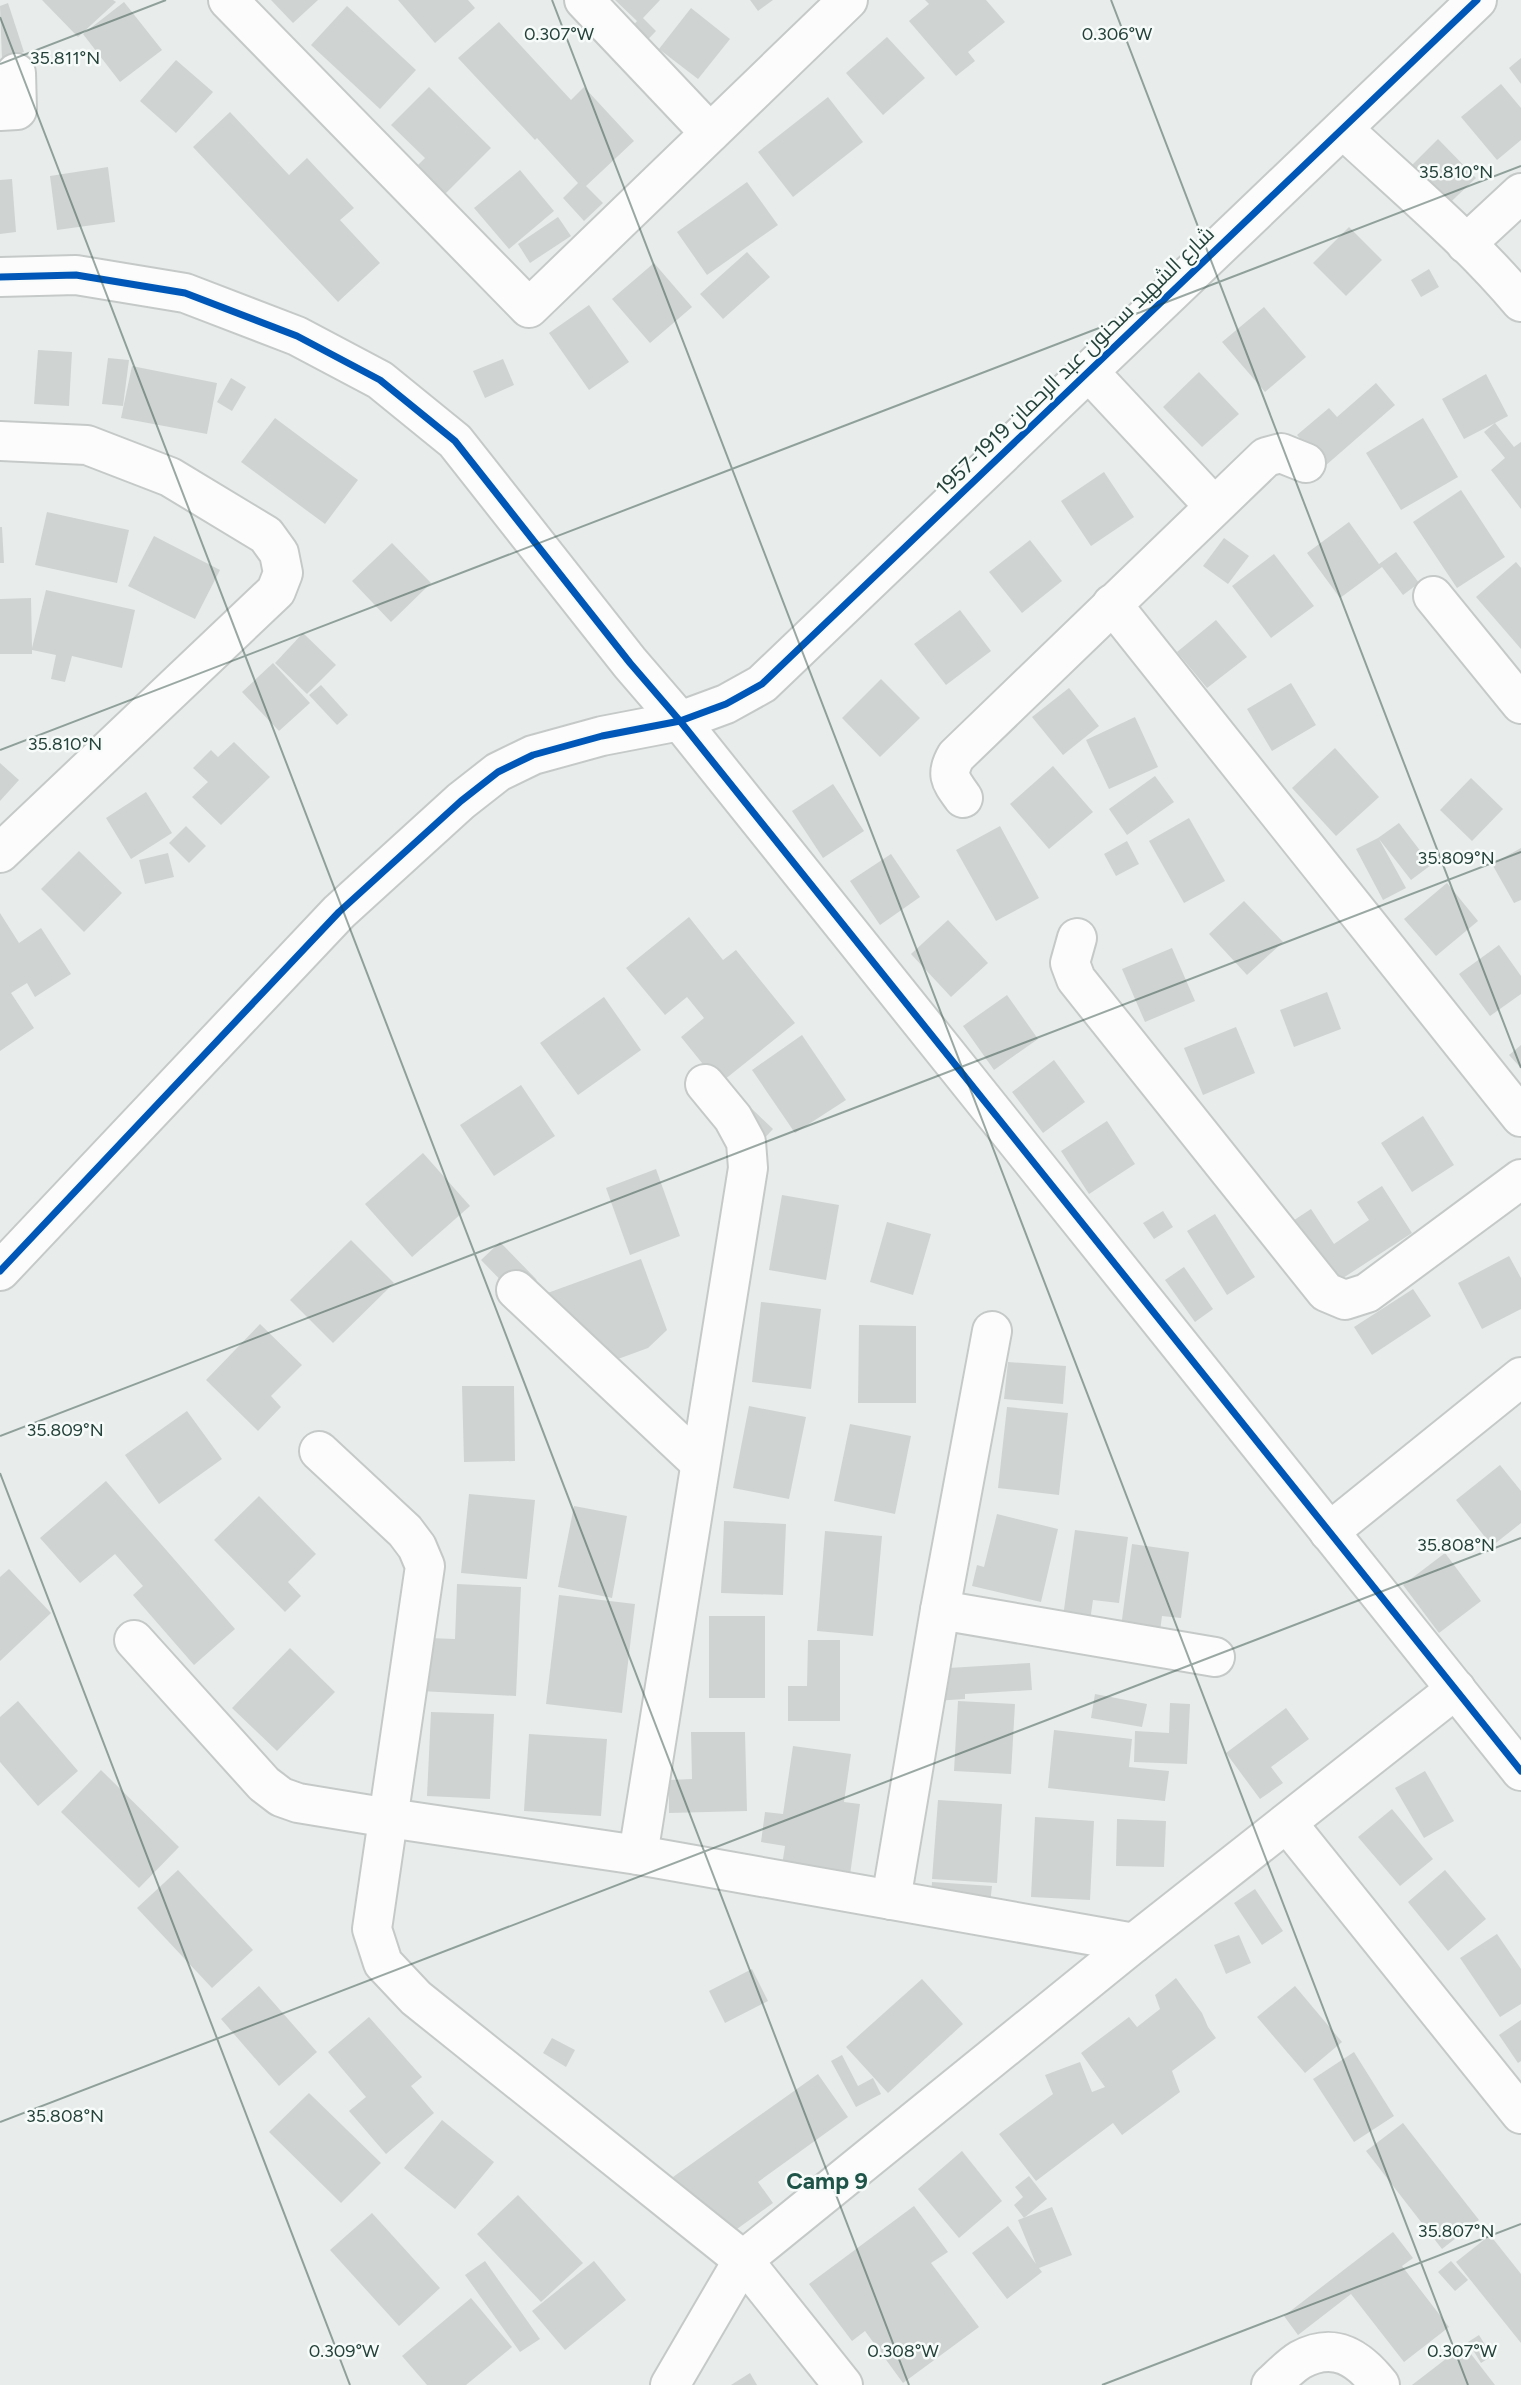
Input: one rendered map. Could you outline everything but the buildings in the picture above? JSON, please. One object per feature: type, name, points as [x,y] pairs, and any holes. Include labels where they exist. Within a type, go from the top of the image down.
[{"type":"street","points":[[228,0],[529,309],[848,0]]},
{"type":"street","points":[[583,0],[710,133]]},
{"type":"street","name":"شارع الشهيد سحنون عبد الرحمان 1919-1957","points":[[0,1271],[338,912],[461,801],[498,772],[533,755],[602,736],[680,721],[726,704],[762,684],[1477,0]]},
{"type":"street","points":[[0,111],[17,110],[16,73]]},
{"type":"street","points":[[1343,129],[1466,244],[1521,302]]},
{"type":"street","points":[[1466,244],[1521,193]]},
{"type":"street","points":[[0,277],[76,275],[185,293],[298,336],[380,380],[455,442],[1521,1771]]},
{"type":"street","points":[[1089,372],[1214,506]]},
{"type":"street","points":[[0,441],[87,445],[170,477],[266,535],[279,553],[283,573],[276,591],[0,853]]},
{"type":"street","points":[[963,798],[952,781],[949,768],[956,756],[1266,457],[1281,453],[1306,463]]},
{"type":"street","points":[[1433,596],[1521,704]]},
{"type":"street","points":[[1112,604],[1521,1117]]},
{"type":"street","points":[[1077,938],[1070,963],[1076,979],[1326,1293],[1345,1300],[1367,1293],[1521,1179]]},
{"type":"street","points":[[638,1855],[748,1168],[746,1142],[733,1118],[705,1084]]},
{"type":"street","points":[[516,1290],[701,1463]]},
{"type":"street","points":[[891,1900],[940,1610],[992,1331]]},
{"type":"street","points":[[1329,1532],[1521,1377]]},
{"type":"street","points":[[319,1451],[405,1531],[418,1547],[425,1566],[372,1929],[383,1963],[416,1998],[743,2260],[842,2385]]},
{"type":"street","points":[[940,1610],[1215,1657]]},
{"type":"street","points":[[134,1640],[264,1784],[281,1797],[298,1803],[638,1855],[1134,1943]]},
{"type":"street","points":[[670,2385],[743,2260],[1134,1943],[1456,1689]]},
{"type":"street","points":[[1287,1823],[1521,2114]]},
{"type":"street","points":[[1271,2385],[1300,2361],[1323,2352],[1345,2354],[1365,2366],[1380,2385]]},
{"type":"cycle path","points":[[0,1271],[339,912],[461,801],[498,772],[533,755],[602,736],[680,721],[726,704],[762,684],[1477,0]]},
{"type":"cycle path","points":[[0,277],[76,275],[185,293],[297,336],[380,380],[455,441],[630,663],[680,721],[1521,1771]]},
{"type":"district","name":"Camp 9","points":[[827,2181]]}]
